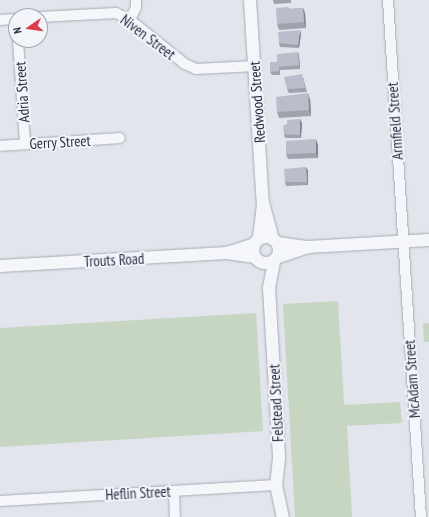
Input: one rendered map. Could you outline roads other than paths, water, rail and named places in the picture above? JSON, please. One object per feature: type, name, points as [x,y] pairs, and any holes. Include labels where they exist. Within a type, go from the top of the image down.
[{"type":"street","points":[[130,20],[136,8],[136,0]]},
{"type":"street","name":"Redwood Street","points":[[250,0],[263,205],[257,241],[257,260]]},
{"type":"street","name":"Armfield Street","points":[[388,0],[403,241]]},
{"type":"street","name":"Niven Street","points":[[48,17],[113,13],[130,20],[185,64],[196,69],[254,66]]},
{"type":"street","name":"Adria Street","points":[[19,48],[25,144]]},
{"type":"street","name":"Gerry Street","points":[[0,146],[120,138]]},
{"type":"street","name":"Redwood Street","points":[[263,205],[275,241],[276,259]]},
{"type":"street","points":[[275,241],[308,247],[429,240]]},
{"type":"street","name":"Trouts Road","points":[[227,253],[257,241],[275,241]]},
{"type":"street","name":"McAdam Street","points":[[403,241],[421,517]]},
{"type":"street","points":[[276,259],[308,247]]},
{"type":"street","name":"Trouts Road","points":[[0,266],[227,253],[257,260],[276,259]]},
{"type":"street","name":"Felstead Street","points":[[276,259],[269,288],[279,458],[276,485],[283,517]]},
{"type":"street","name":"Felstead Street","points":[[257,260],[269,288]]},
{"type":"street","name":"Heflin Street","points":[[0,501],[276,485]]},
{"type":"street","points":[[174,491],[175,517]]}]
